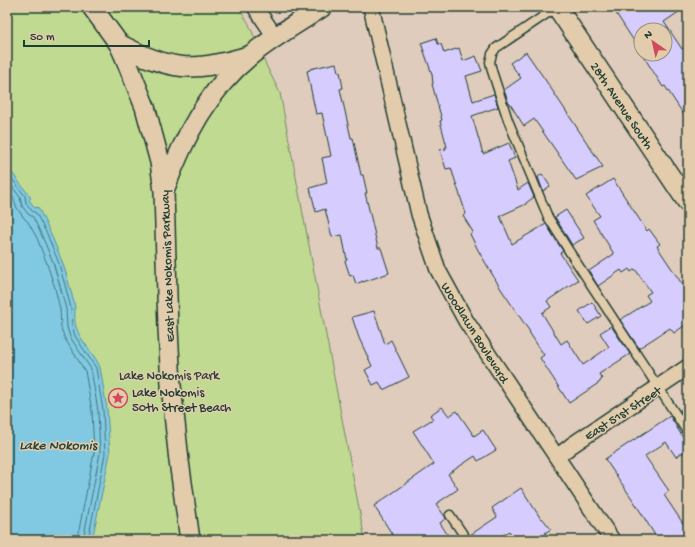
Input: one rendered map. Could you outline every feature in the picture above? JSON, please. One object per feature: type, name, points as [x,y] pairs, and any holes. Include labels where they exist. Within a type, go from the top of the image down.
[{"type":"street","name":"East Lake Nokomis Parkway","points":[[92,7],[119,44],[136,83],[152,130],[160,162],[164,191],[168,329],[172,391],[179,461],[190,540]]},
{"type":"street","points":[[255,7],[276,38]]},
{"type":"street","points":[[164,191],[184,142],[200,112],[220,85],[252,54],[322,7]]},
{"type":"street","name":"Woodlawn Boulevard","points":[[371,7],[419,214],[433,258],[466,321],[612,540]]},
{"type":"street","name":"28th Avenue South","points":[[557,7],[688,203]]},
{"type":"street","points":[[119,44],[156,62],[184,68],[214,66],[252,54]]},
{"type":"street","name":"East 51st Street","points":[[557,457],[572,445],[688,367]]},
{"type":"lane","points":[[557,7],[496,48],[492,54],[490,62],[492,71],[508,120],[548,217],[558,235],[688,433]]},
{"type":"lane","points":[[450,515],[467,540]]},
{"type":"green space","name":"Lake Nokomis Park","points":[[7,7],[238,7],[248,22],[266,65],[280,93],[365,540],[7,540]]},
{"type":"water","name":"Lake Nokomis","points":[[7,166],[31,198],[29,200],[35,208],[38,207],[47,226],[59,254],[75,305],[76,327],[81,338],[100,367],[107,409],[110,454],[92,540],[7,540]]},
{"type":"building","points":[[612,7],[686,7],[664,22],[633,22],[633,40]]},
{"type":"building","points":[[673,36],[682,49],[688,44],[688,121],[665,86],[663,87],[647,62],[673,62]]},
{"type":"building","points":[[436,38],[438,44],[441,44],[444,53],[459,48],[463,61],[476,56],[482,71],[466,76],[473,101],[494,94],[498,107],[472,116],[483,154],[509,143],[515,158],[508,161],[518,190],[528,183],[534,197],[526,204],[500,216],[512,244],[546,224],[563,251],[560,253],[578,280],[547,301],[551,307],[542,313],[561,344],[567,340],[583,365],[609,347],[600,333],[611,326],[630,354],[599,374],[602,379],[600,382],[569,403],[540,358],[544,355],[501,289],[478,250],[470,234],[473,232],[463,216],[466,214],[451,168],[446,169],[440,150],[446,149],[445,147],[447,147],[440,121],[442,120],[432,84],[432,74],[421,43]]},
{"type":"building","points":[[526,52],[603,167],[576,180],[534,119],[524,126],[509,104],[504,90],[521,78],[510,63]]},
{"type":"building","points":[[336,63],[338,72],[340,72],[343,88],[340,89],[351,138],[353,138],[361,175],[363,175],[367,193],[365,193],[378,248],[381,248],[389,273],[356,284],[353,275],[350,276],[345,261],[347,260],[342,235],[332,237],[325,209],[316,212],[310,188],[327,183],[322,158],[331,156],[322,113],[316,114],[307,71]]},
{"type":"building","points":[[542,174],[550,186],[543,191],[538,177]]},
{"type":"building","points":[[613,179],[647,231],[649,229],[660,244],[657,246],[688,293],[688,323],[674,333],[670,328],[639,348],[620,320],[650,301],[646,295],[651,292],[635,269],[631,272],[629,269],[623,273],[621,270],[598,286],[589,271],[614,254],[593,220],[600,216],[586,196]]},
{"type":"building","points":[[566,210],[584,238],[572,245],[555,217]]},
{"type":"building","points":[[592,302],[601,316],[588,324],[579,311]]},
{"type":"building","points":[[374,311],[385,344],[391,340],[409,377],[383,390],[379,382],[373,385],[365,370],[372,366],[359,338],[352,317]]},
{"type":"building","points":[[688,405],[688,423],[680,410]]},
{"type":"building","points":[[442,407],[449,416],[457,411],[474,436],[483,430],[496,450],[478,461],[475,456],[448,474],[458,489],[436,504],[446,518],[440,523],[451,540],[396,540],[374,506],[434,464],[413,431],[433,419],[430,415]]},
{"type":"building","points":[[670,416],[688,446],[688,449],[676,457],[666,442],[645,456],[669,491],[664,495],[688,531],[688,540],[658,540],[605,459]]},
{"type":"building","points":[[521,488],[541,519],[542,518],[551,529],[545,533],[550,540],[515,540],[509,531],[496,540],[472,540],[470,535],[497,517],[492,508]]},
{"type":"place","name":"Lake Nokomis 50th Street Beach","points":[[118,398]]}]
